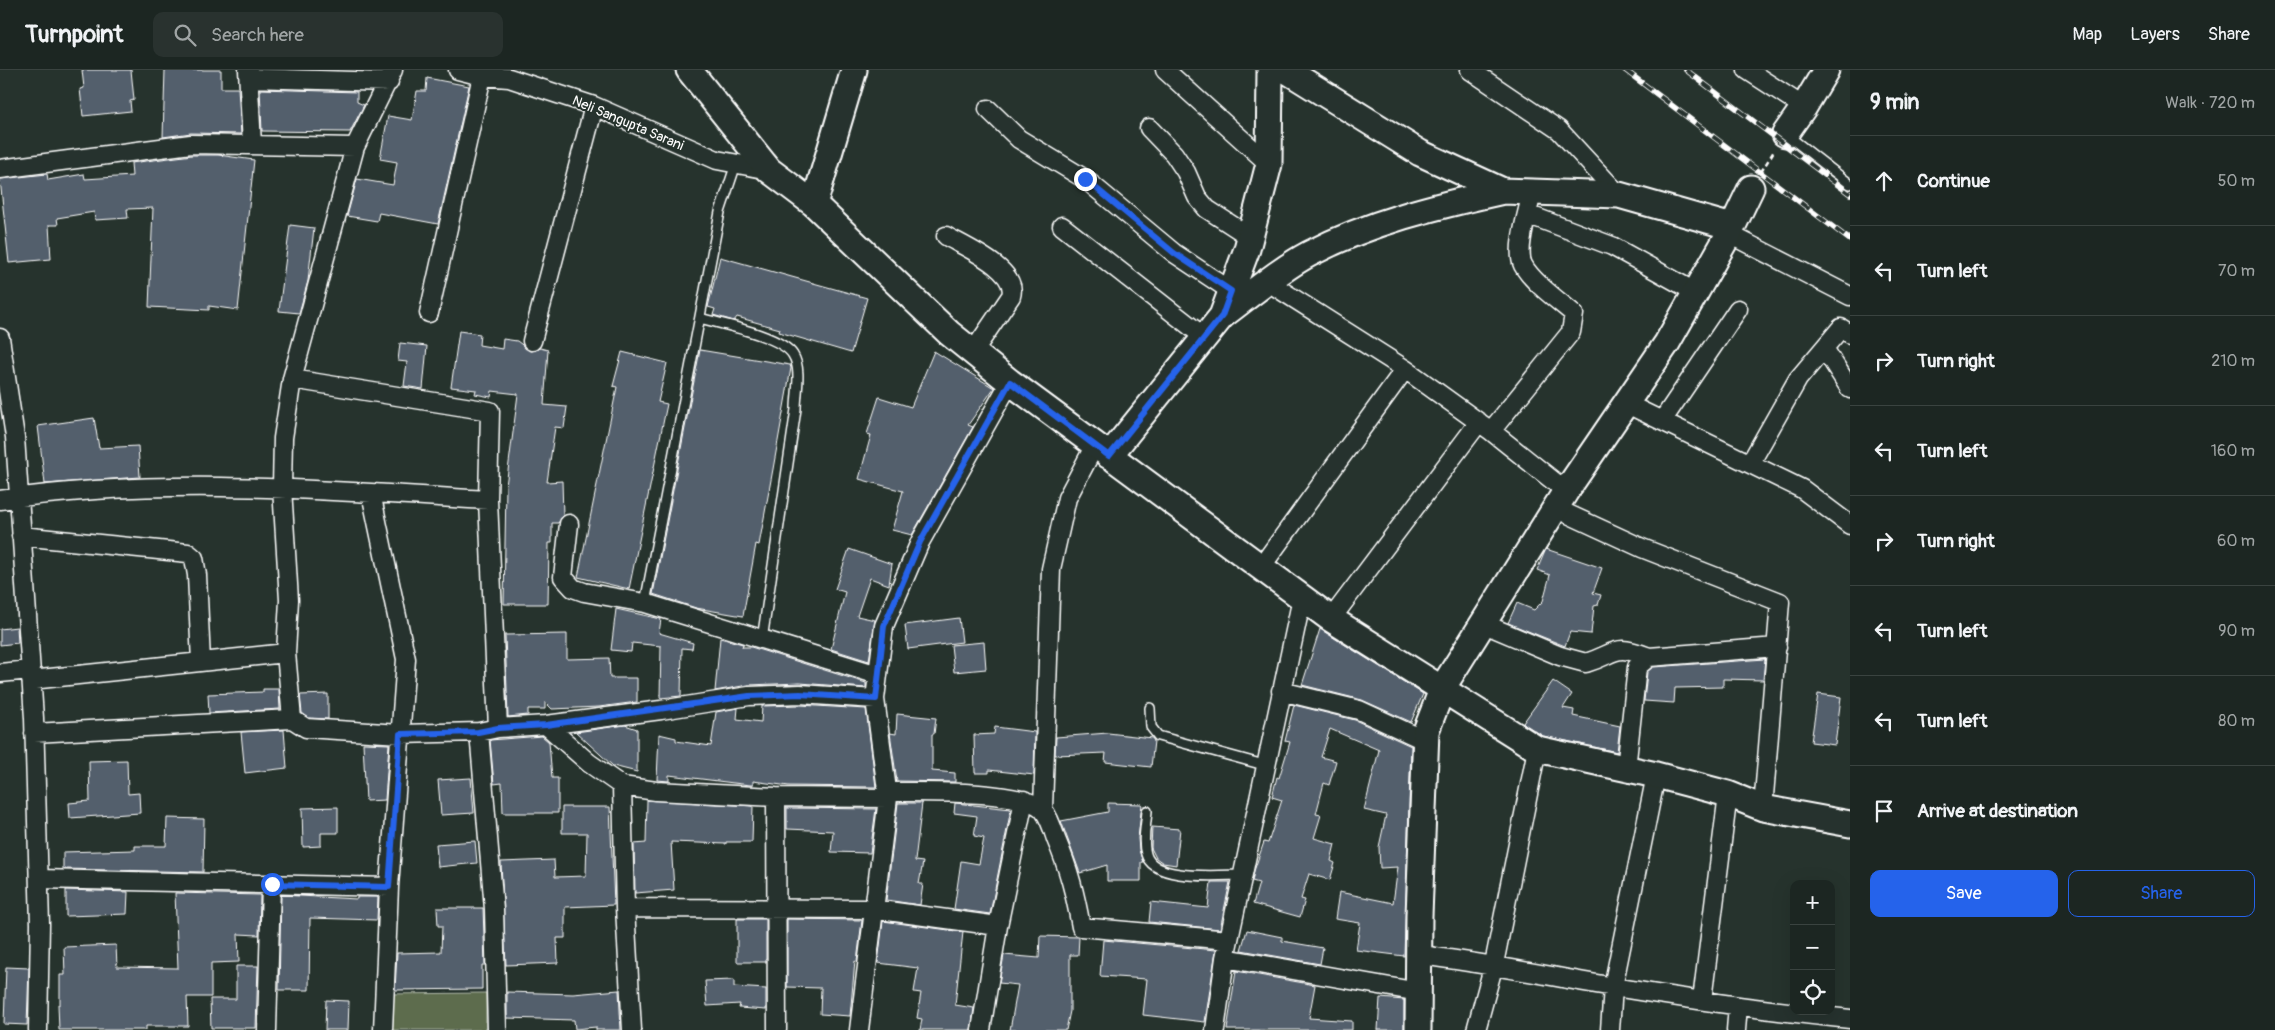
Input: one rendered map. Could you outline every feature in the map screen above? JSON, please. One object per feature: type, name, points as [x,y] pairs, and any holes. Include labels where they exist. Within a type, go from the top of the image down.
[{"type":"street","name":"Neli Sangupta Sarani","points":[[458,70],[482,76],[508,74],[594,106],[717,160],[769,170]]},
{"type":"street","points":[[689,70],[769,170],[814,204],[949,333],[1010,382],[1331,619],[1443,687],[1537,749],[1626,770],[1656,775],[1728,794],[1764,808],[1850,824]]},
{"type":"street","points":[[814,204],[854,70]]},
{"type":"street","points":[[1164,70],[1269,164]]},
{"type":"street","points":[[1222,316],[1250,237],[1269,164],[1270,70]]},
{"type":"street","points":[[1286,70],[1420,153],[1530,203],[1695,292]]},
{"type":"street","points":[[1470,70],[1559,130],[1619,195]]},
{"type":"street","points":[[1747,70],[1804,107]]},
{"type":"street","points":[[1785,134],[1826,70]]},
{"type":"street","points":[[252,145],[249,74],[391,76],[355,147],[292,379],[283,438],[282,488],[289,600],[286,653],[292,718]]},
{"type":"street","points":[[430,313],[482,76]]},
{"type":"street","points":[[532,341],[594,106]]},
{"type":"street","points":[[988,109],[1019,139],[1085,179],[1174,253],[1231,291]]},
{"type":"street","points":[[1149,128],[1174,154],[1202,203],[1250,237]]},
{"type":"street","points":[[0,169],[191,144],[355,147]]},
{"type":"street","points":[[1418,1030],[1419,916],[1426,731],[1443,687],[1560,500],[1667,343],[1731,230],[1751,188]]},
{"type":"street","points":[[1230,940],[1081,926],[1072,879],[1043,809],[1051,569],[1068,498],[1102,450],[1222,316],[1306,255],[1355,231],[1438,205],[1504,191]]},
{"type":"street","points":[[1530,203],[1619,195],[1731,230],[1850,296]]},
{"type":"street","points":[[1331,619],[1485,427],[1571,332],[1574,314],[1523,265],[1520,252],[1530,203]]},
{"type":"street","points":[[1062,226],[1204,337]]},
{"type":"street","points":[[946,236],[996,265],[1008,277],[1013,289],[1011,296],[973,352]]},
{"type":"street","points":[[1268,282],[1405,370],[1485,427],[1560,500],[1642,548],[1780,602],[1764,808]]},
{"type":"street","points":[[1662,421],[1738,309]]},
{"type":"street","points":[[1750,462],[1798,379],[1841,328],[1850,334]]},
{"type":"street","points":[[0,338],[15,437],[31,675],[39,879],[38,1030]]},
{"type":"street","points":[[1824,348],[1850,389]]},
{"type":"street","points":[[1261,567],[1405,370]]},
{"type":"street","points":[[292,379],[490,411],[488,500],[498,728]]},
{"type":"street","points":[[859,1030],[888,795],[876,699],[884,626],[920,542],[1010,382]]},
{"type":"street","points":[[1625,403],[1750,462],[1802,489],[1850,525]]},
{"type":"street","points":[[0,500],[141,487],[282,488],[488,500]]},
{"type":"street","points":[[371,493],[406,659],[389,887],[382,1030]]},
{"type":"street","points":[[569,524],[563,577],[573,588],[645,603],[878,675]]},
{"type":"street","points":[[22,536],[188,552],[194,558],[197,575],[201,662]]},
{"type":"street","points":[[1215,1030],[1225,958],[1264,765],[1302,598]]},
{"type":"street","points":[[1482,623],[1560,656],[1586,663],[1610,651],[1620,649],[1630,650],[1649,657],[1777,647]]},
{"type":"street","points":[[0,673],[31,675],[201,662],[286,653]]},
{"type":"street","points":[[1626,770],[1637,667],[1649,657]]},
{"type":"street","points":[[1281,691],[1359,710],[1426,741]]},
{"type":"street","points":[[34,733],[292,718],[306,728],[400,734],[478,732],[498,728],[546,725],[749,696],[800,694],[876,699]]},
{"type":"street","points":[[546,725],[589,763],[622,786],[656,791],[776,797],[955,792],[1024,800],[1043,809]]},
{"type":"street","points":[[478,732],[494,909],[497,1030]]},
{"type":"street","points":[[1476,1030],[1494,964],[1537,749]]},
{"type":"street","points":[[1610,1030],[1613,987],[1656,775]]},
{"type":"street","points":[[622,786],[625,908],[632,1030]]},
{"type":"street","points":[[1702,1000],[1728,794]]},
{"type":"street","points":[[776,797],[776,1030]]},
{"type":"street","points":[[981,1030],[998,926],[1024,800]]},
{"type":"street","points":[[39,879],[389,887]]},
{"type":"street","points":[[267,1030],[272,884]]},
{"type":"street","points":[[625,908],[777,907],[873,909],[998,926]]},
{"type":"street","points":[[1420,955],[1494,964],[1613,987],[1738,1006],[1850,1019]]},
{"type":"street","points":[[1225,958],[1419,992]]},
{"type":"street","points":[[1736,1030],[1738,1006]]},
{"type":"lane","points":[[1785,134],[1850,184]]},
{"type":"lane","points":[[645,603],[720,212],[736,164]]},
{"type":"lane","points":[[700,318],[761,336],[785,346],[794,355],[797,371],[796,409],[762,640]]},
{"type":"lane","points":[[1150,708],[1151,728],[1158,736],[1264,765]]},
{"type":"lane","points":[[1148,812],[1146,854],[1150,864],[1158,870],[1176,874],[1243,875]]},
{"type":"path","points":[[1751,188],[1785,134]]},
{"type":"green space","points":[[486,993],[486,1030],[387,1030],[388,994]]},
{"type":"building","points":[[82,70],[131,70],[134,100],[130,101],[131,111],[83,116],[80,89],[84,88]]},
{"type":"building","points":[[165,70],[221,70],[221,88],[238,88],[241,134],[191,133],[163,137]]},
{"type":"building","points":[[427,78],[469,86],[438,224],[379,213],[377,221],[347,216],[357,179],[393,185],[397,162],[380,159],[388,116],[412,120],[417,91],[426,91]]},
{"type":"building","points":[[260,89],[357,92],[357,102],[364,105],[350,132],[262,131]]},
{"type":"building","points":[[192,155],[218,155],[254,160],[238,310],[209,306],[209,310],[149,307],[153,208],[127,209],[128,218],[95,220],[94,212],[57,218],[58,225],[49,225],[51,259],[9,263],[0,179],[47,174],[48,180],[84,174],[85,179],[132,176],[131,163]]},
{"type":"building","points":[[290,225],[314,228],[308,281],[299,313],[279,311]]},
{"type":"building","points":[[720,257],[867,298],[851,353],[779,332],[780,329],[737,317],[734,321],[713,315],[715,309],[708,307]]},
{"type":"building","points":[[459,331],[480,334],[479,345],[502,349],[503,339],[517,341],[530,351],[540,348],[548,350],[544,405],[567,407],[564,428],[555,427],[547,482],[562,481],[563,516],[558,523],[552,523],[552,543],[549,543],[548,604],[504,604],[506,486],[518,394],[492,391],[491,397],[475,394],[476,390],[451,387]]},
{"type":"building","points":[[400,343],[427,346],[423,389],[404,386],[407,362],[398,361]]},
{"type":"building","points":[[700,350],[790,365],[791,368],[759,545],[756,544],[743,616],[696,608],[653,594]]},
{"type":"building","points":[[934,351],[994,388],[968,425],[973,427],[912,535],[892,530],[903,491],[859,479],[871,435],[867,434],[879,397],[911,407]]},
{"type":"building","points":[[622,352],[667,363],[658,402],[667,404],[629,589],[578,577],[617,387],[613,386]]},
{"type":"building","points":[[94,418],[99,448],[138,446],[140,477],[45,484],[38,426]]},
{"type":"building","points":[[849,549],[892,564],[889,585],[870,578],[857,616],[875,620],[869,661],[831,649],[845,592],[835,589]]},
{"type":"building","points":[[1546,549],[1602,568],[1593,593],[1601,595],[1598,605],[1594,606],[1591,634],[1570,632],[1565,646],[1508,623],[1517,603],[1534,610],[1543,601],[1550,575],[1537,570]]},
{"type":"building","points":[[616,609],[661,619],[659,633],[693,643],[692,649],[682,648],[681,696],[660,698],[661,646],[632,643],[631,652],[611,650]]},
{"type":"building","points":[[959,618],[962,642],[908,649],[905,625]]},
{"type":"building","points":[[17,627],[18,643],[0,645],[0,629]]},
{"type":"building","points":[[1320,629],[1423,694],[1411,722],[1362,700],[1302,685]]},
{"type":"building","points":[[567,634],[567,659],[609,658],[610,678],[637,678],[637,702],[599,707],[552,709],[545,702],[545,709],[528,709],[528,715],[508,717],[505,635]]},
{"type":"building","points":[[720,638],[743,644],[742,647],[751,647],[866,683],[866,688],[800,683],[748,685],[715,691]]},
{"type":"building","points":[[984,642],[986,669],[954,672],[951,645]]},
{"type":"building","points":[[1765,659],[1763,680],[1723,679],[1723,687],[1675,688],[1674,703],[1644,701],[1647,672],[1653,667]]},
{"type":"building","points":[[1553,681],[1572,694],[1563,708],[1574,710],[1573,716],[1620,726],[1617,752],[1543,736],[1523,723]]},
{"type":"building","points":[[263,689],[279,689],[280,709],[209,713],[208,694],[263,692]]},
{"type":"building","points":[[328,694],[328,719],[309,718],[302,713],[300,695]]},
{"type":"building","points":[[1818,694],[1841,697],[1835,745],[1811,742]]},
{"type":"building","points":[[800,705],[866,709],[876,787],[789,786],[753,781],[753,785],[750,785],[669,775],[669,781],[657,780],[659,734],[676,738],[676,741],[711,746],[716,712],[738,708],[737,719],[761,722],[762,706]]},
{"type":"building","points":[[1294,705],[1355,720],[1411,746],[1404,956],[1356,950],[1360,923],[1335,919],[1339,892],[1393,903],[1398,867],[1380,868],[1379,847],[1386,815],[1364,810],[1379,750],[1330,729],[1321,757],[1336,761],[1329,785],[1324,783],[1316,814],[1321,815],[1314,838],[1335,844],[1331,861],[1335,863],[1330,880],[1309,874],[1301,899],[1305,900],[1300,917],[1253,904],[1259,883],[1252,881],[1254,871],[1264,842],[1268,843],[1282,800],[1272,797],[1290,742],[1285,741]]},
{"type":"building","points":[[897,714],[936,718],[934,734],[932,734],[932,771],[955,773],[955,782],[897,781],[890,733],[896,734]]},
{"type":"building","points":[[625,725],[637,729],[637,772],[613,766],[576,732]]},
{"type":"building","points":[[995,727],[1035,732],[1034,775],[989,770],[989,773],[975,773],[974,735],[994,734]]},
{"type":"building","points":[[284,730],[287,768],[245,773],[241,732]]},
{"type":"building","points":[[1108,733],[1152,738],[1154,741],[1151,767],[1105,762],[1106,753],[1055,755],[1056,737]]},
{"type":"building","points":[[542,736],[549,742],[552,778],[558,778],[558,813],[503,813],[502,783],[494,784],[490,740]]},
{"type":"building","points":[[363,743],[389,744],[385,800],[366,801]]},
{"type":"building","points":[[127,760],[128,794],[139,793],[140,813],[70,818],[69,803],[90,801],[89,761]]},
{"type":"building","points":[[471,778],[474,813],[441,815],[438,780]]},
{"type":"building","points":[[647,800],[753,806],[752,842],[726,842],[726,844],[671,842],[674,890],[635,893],[634,844],[646,843]]},
{"type":"building","points":[[898,803],[922,803],[915,861],[923,862],[919,884],[923,884],[920,905],[886,900]]},
{"type":"building","points":[[955,803],[1011,809],[990,914],[954,909],[961,861],[979,864],[984,838],[974,836],[977,816],[954,813]]},
{"type":"building","points":[[1108,803],[1142,804],[1138,838],[1143,862],[1141,862],[1141,881],[1107,881],[1107,865],[1080,873],[1061,821],[1108,812]]},
{"type":"building","points":[[338,807],[338,833],[321,833],[321,846],[303,847],[302,808]]},
{"type":"building","points":[[562,807],[610,807],[614,905],[565,907],[565,938],[557,938],[558,963],[506,965],[501,862],[554,860],[555,877],[586,876],[587,833],[562,833]]},
{"type":"building","points":[[787,808],[876,809],[870,853],[831,852],[833,831],[787,829]]},
{"type":"building","points":[[167,818],[204,819],[203,872],[63,869],[63,852],[135,850],[135,846],[166,846]]},
{"type":"building","points":[[1152,827],[1180,829],[1176,865],[1163,863],[1156,858],[1151,848]]},
{"type":"building","points":[[475,841],[477,863],[438,867],[436,844]]},
{"type":"building","points":[[1211,882],[1230,882],[1220,929],[1149,922],[1151,902],[1208,908]]},
{"type":"building","points":[[66,890],[128,892],[127,914],[66,916]]},
{"type":"building","points":[[175,893],[260,895],[259,935],[238,934],[239,962],[211,963],[211,997],[187,997],[188,1026],[146,1026],[146,1030],[59,1030],[60,975],[65,975],[64,947],[116,945],[117,967],[178,968]]},
{"type":"building","points":[[281,895],[357,899],[357,897],[378,897],[377,920],[310,918],[309,990],[279,990]]},
{"type":"building","points":[[437,908],[483,908],[485,965],[482,965],[482,989],[395,990],[397,953],[441,952],[442,926],[438,926]]},
{"type":"building","points":[[737,919],[766,919],[766,962],[737,962]]},
{"type":"building","points":[[787,919],[862,920],[857,962],[855,961],[850,1016],[820,1014],[821,988],[787,987]]},
{"type":"building","points":[[883,921],[963,932],[955,1005],[974,1008],[971,1030],[920,1030],[922,1019],[917,1018],[921,993],[914,992],[918,968],[878,963]]},
{"type":"building","points":[[1247,930],[1282,937],[1282,941],[1323,948],[1320,964],[1241,950]]},
{"type":"building","points":[[1040,936],[1079,937],[1078,955],[1070,955],[1070,1011],[1066,1030],[1010,1030],[1018,985],[999,983],[1004,955],[1039,958]]},
{"type":"building","points":[[1103,940],[1216,950],[1205,1022],[1143,1015],[1147,979],[1100,976]]},
{"type":"building","points":[[236,966],[258,966],[256,1028],[211,1028],[210,999],[236,999]]},
{"type":"building","points":[[6,967],[29,968],[27,1025],[4,1024]]},
{"type":"building","points":[[1236,971],[1315,985],[1309,1018],[1352,1021],[1352,1030],[1227,1030]]},
{"type":"building","points":[[734,980],[734,987],[766,989],[766,1010],[739,1008],[740,1004],[707,1006],[705,981]]},
{"type":"building","points":[[619,990],[621,1030],[596,1030],[596,1027],[575,1029],[574,1020],[507,1018],[507,992],[573,994]]},
{"type":"building","points":[[1380,998],[1404,1000],[1404,1030],[1378,1030]]},
{"type":"building","points":[[326,1000],[349,1001],[348,1030],[325,1030]]},
{"type":"railway","points":[[1625,70],[1850,240]]},
{"type":"railway","points":[[1686,70],[1850,194]]},
{"type":"route","points":[[272,884],[389,887],[400,734],[478,732],[498,728],[546,725],[749,696],[800,694],[876,699],[884,626],[920,542],[1010,382],[1109,456],[1222,316],[1231,291],[1174,253],[1085,179]]}]
